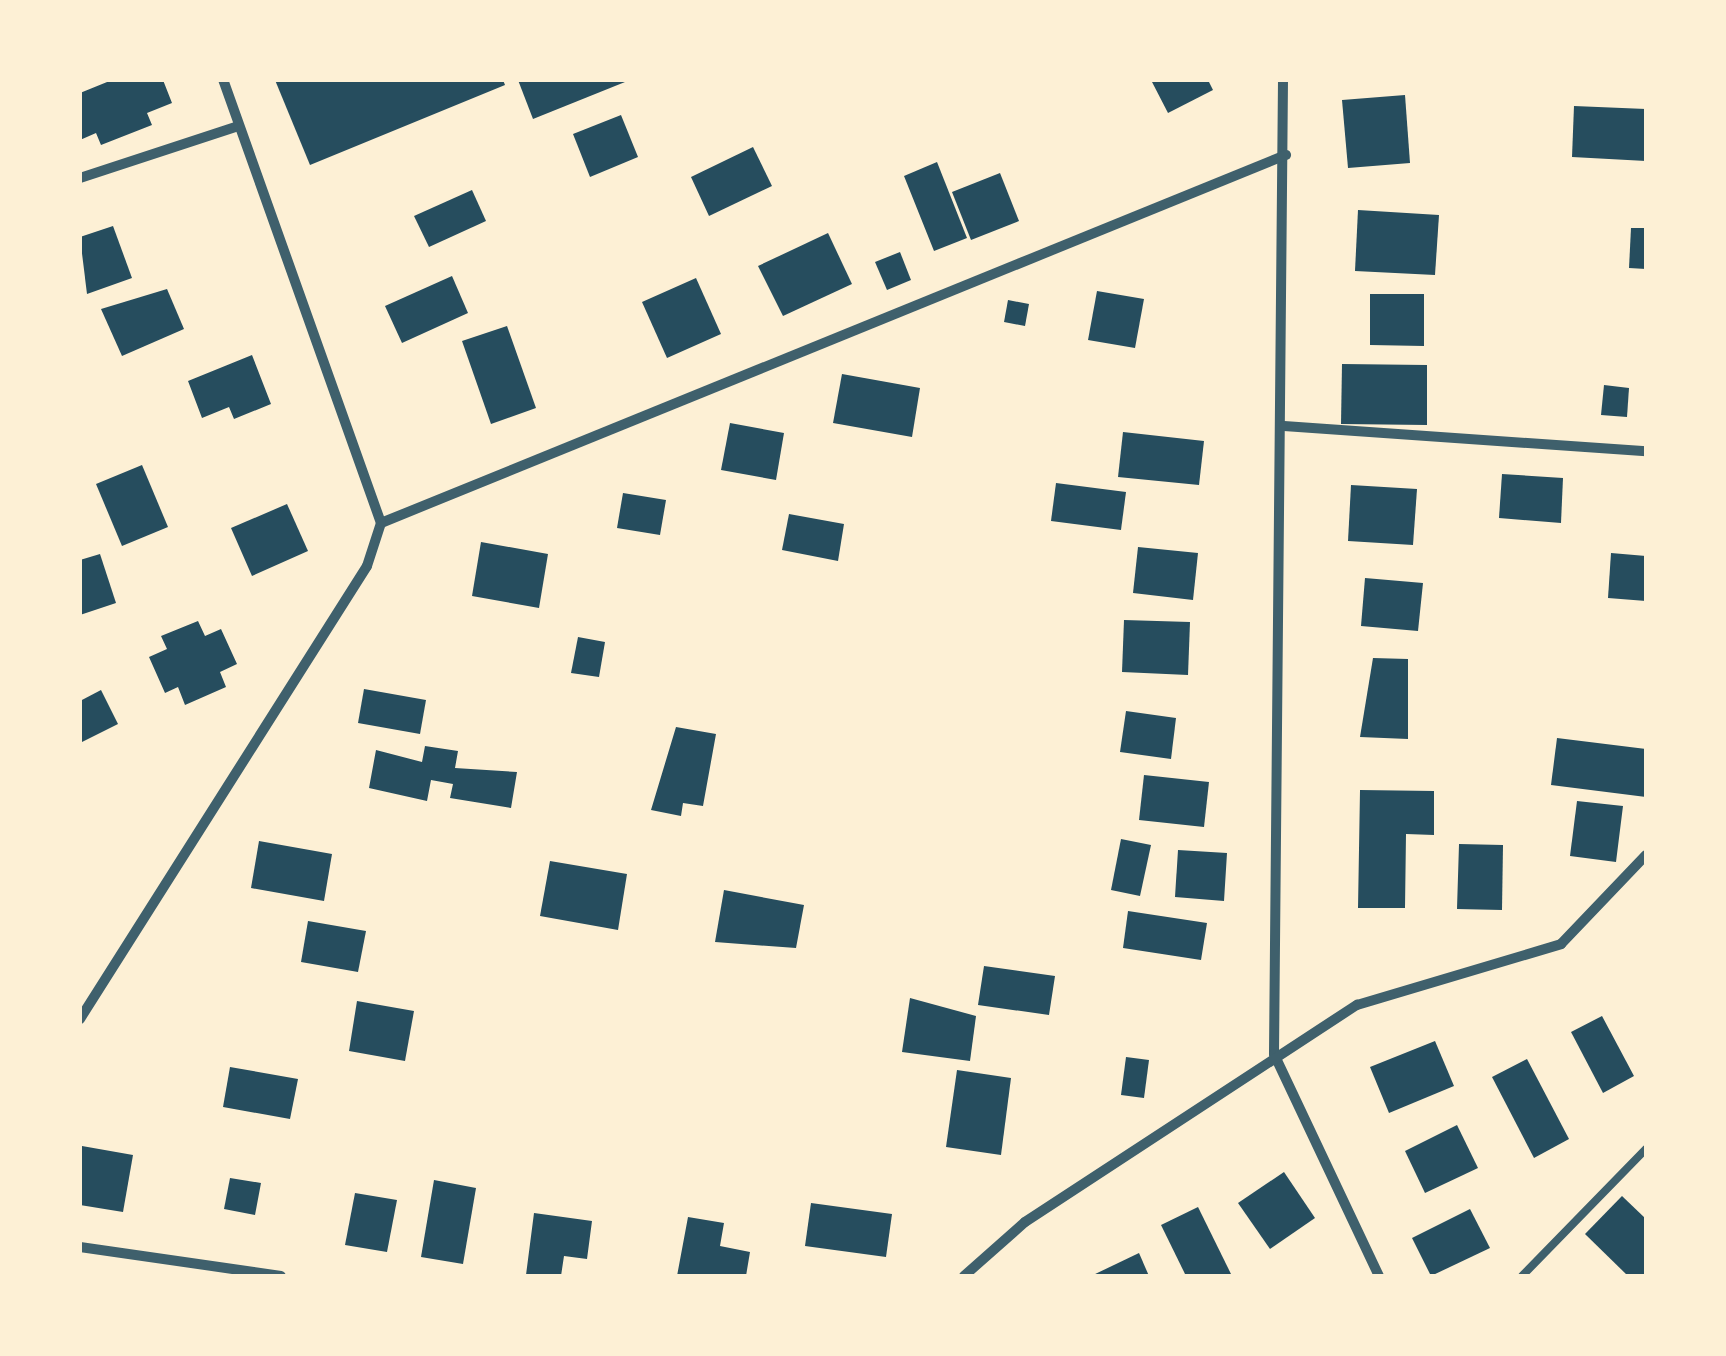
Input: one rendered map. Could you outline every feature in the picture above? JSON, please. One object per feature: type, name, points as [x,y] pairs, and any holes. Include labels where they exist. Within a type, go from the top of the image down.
[{"type":"street","points":[[80,1019],[367,566],[381,522],[223,80]]},
{"type":"street","points":[[1283,80],[1284,426],[1274,1054],[1379,1276]]},
{"type":"street","points":[[80,178],[238,126]]},
{"type":"street","points":[[381,522],[1286,155]]},
{"type":"street","points":[[1284,426],[1646,451]]},
{"type":"street","points":[[964,1276],[1024,1222],[1274,1054],[1357,1005],[1561,944],[1646,855]]},
{"type":"street","points":[[80,1247],[281,1276]]},
{"type":"lane","points":[[1522,1276],[1646,1149]]},
{"type":"building","points":[[112,80],[163,80],[172,103],[147,113],[152,125],[101,145],[96,133],[80,140],[80,93]]},
{"type":"building","points":[[275,80],[503,80],[505,85],[310,165]]},
{"type":"building","points":[[518,80],[630,80],[533,119]]},
{"type":"building","points":[[1151,80],[1208,80],[1213,90],[1168,113]]},
{"type":"building","points":[[1405,95],[1410,163],[1348,168],[1342,100]]},
{"type":"building","points":[[1574,106],[1646,109],[1646,161],[1572,157]]},
{"type":"building","points":[[621,115],[638,157],[590,177],[573,134]]},
{"type":"building","points":[[753,147],[772,186],[709,216],[691,177]]},
{"type":"building","points":[[937,162],[967,238],[934,251],[904,176]]},
{"type":"building","points":[[1000,173],[1019,221],[971,240],[952,192]]},
{"type":"building","points":[[472,190],[486,221],[429,247],[414,216]]},
{"type":"building","points":[[1358,210],[1439,215],[1435,275],[1355,271]]},
{"type":"building","points":[[113,226],[132,278],[87,294],[80,237]]},
{"type":"building","points":[[1631,228],[1646,228],[1646,269],[1629,268]]},
{"type":"building","points":[[828,233],[852,284],[783,316],[758,266]]},
{"type":"building","points":[[900,252],[911,280],[887,290],[875,262]]},
{"type":"building","points":[[452,276],[468,313],[402,343],[385,306]]},
{"type":"building","points":[[696,278],[721,334],[667,358],[642,302]]},
{"type":"building","points":[[167,289],[184,329],[122,356],[101,309]]},
{"type":"building","points":[[1097,291],[1144,299],[1135,348],[1088,340]]},
{"type":"building","points":[[1370,294],[1424,294],[1424,346],[1370,345]]},
{"type":"building","points":[[1008,300],[1029,304],[1025,326],[1004,322]]},
{"type":"building","points":[[507,326],[536,408],[491,424],[462,341]]},
{"type":"building","points":[[252,355],[271,404],[234,419],[229,407],[202,418],[188,381]]},
{"type":"building","points":[[1342,364],[1427,365],[1427,425],[1341,424]]},
{"type":"building","points":[[842,374],[920,388],[912,437],[833,423]]},
{"type":"building","points":[[1604,385],[1629,388],[1627,417],[1601,415]]},
{"type":"building","points":[[730,423],[784,433],[776,480],[721,470]]},
{"type":"building","points":[[1123,432],[1204,441],[1199,485],[1118,477]]},
{"type":"building","points":[[142,465],[168,527],[122,546],[96,484]]},
{"type":"building","points":[[1502,474],[1563,478],[1561,523],[1499,518]]},
{"type":"building","points":[[1056,483],[1126,492],[1121,530],[1051,521]]},
{"type":"building","points":[[1351,485],[1417,489],[1413,545],[1348,541]]},
{"type":"building","points":[[623,493],[666,500],[660,535],[617,528]]},
{"type":"building","points":[[287,504],[308,551],[252,576],[231,528]]},
{"type":"building","points":[[789,514],[844,524],[838,561],[782,550]]},
{"type":"building","points":[[481,542],[548,554],[539,608],[472,596]]},
{"type":"building","points":[[1138,547],[1198,553],[1193,600],[1133,593]]},
{"type":"building","points":[[1611,553],[1646,556],[1646,601],[1608,598]]},
{"type":"building","points":[[100,554],[116,603],[80,615],[80,560]]},
{"type":"building","points":[[1365,578],[1423,583],[1418,631],[1361,626]]},
{"type":"building","points":[[1124,620],[1190,622],[1188,675],[1122,672]]},
{"type":"building","points":[[198,621],[205,636],[221,629],[237,664],[220,672],[226,687],[185,705],[178,687],[165,693],[149,657],[167,649],[161,636]]},
{"type":"building","points":[[578,637],[605,642],[599,677],[571,673]]},
{"type":"building","points":[[1373,658],[1408,659],[1408,739],[1360,737]]},
{"type":"building","points":[[364,689],[426,700],[420,734],[358,723]]},
{"type":"building","points":[[101,690],[118,724],[80,743],[80,701]]},
{"type":"building","points":[[1126,711],[1176,718],[1171,759],[1120,752]]},
{"type":"building","points":[[676,727],[716,734],[703,806],[683,803],[681,816],[651,810]]},
{"type":"building","points":[[1557,738],[1646,749],[1646,797],[1551,785]]},
{"type":"building","points":[[425,746],[458,751],[455,768],[517,772],[511,808],[450,798],[453,784],[431,780],[427,801],[369,788],[376,750],[422,762]]},
{"type":"building","points":[[1144,775],[1209,782],[1204,827],[1139,820]]},
{"type":"building","points":[[1360,790],[1434,791],[1434,835],[1406,834],[1405,908],[1358,908]]},
{"type":"building","points":[[1577,801],[1623,806],[1616,862],[1570,856]]},
{"type":"building","points":[[1121,839],[1151,845],[1140,896],[1111,890]]},
{"type":"building","points":[[259,841],[332,854],[324,901],[251,888]]},
{"type":"building","points":[[1459,844],[1503,845],[1502,910],[1457,909]]},
{"type":"building","points":[[1178,850],[1227,853],[1224,901],[1175,897]]},
{"type":"building","points":[[550,861],[627,874],[618,930],[540,916]]},
{"type":"building","points":[[724,890],[804,905],[796,948],[715,942]]},
{"type":"building","points":[[1128,911],[1207,923],[1201,960],[1123,948]]},
{"type":"building","points":[[308,921],[366,931],[358,972],[301,962]]},
{"type":"building","points":[[984,966],[1055,976],[1049,1015],[978,1005]]},
{"type":"building","points":[[910,998],[976,1016],[970,1061],[902,1052]]},
{"type":"building","points":[[357,1001],[414,1011],[405,1061],[349,1051]]},
{"type":"building","points":[[1602,1016],[1634,1076],[1603,1093],[1571,1032]]},
{"type":"building","points":[[1435,1041],[1454,1086],[1389,1113],[1370,1067]]},
{"type":"building","points":[[1126,1057],[1149,1060],[1144,1098],[1121,1095]]},
{"type":"building","points":[[1527,1059],[1569,1139],[1534,1158],[1492,1077]]},
{"type":"building","points":[[230,1067],[298,1079],[290,1119],[223,1107]]},
{"type":"building","points":[[957,1070],[1011,1078],[1001,1155],[946,1147]]},
{"type":"building","points":[[1457,1125],[1478,1168],[1425,1193],[1405,1151]]},
{"type":"building","points":[[82,1146],[133,1155],[123,1212],[80,1205]]},
{"type":"building","points":[[1284,1172],[1315,1218],[1270,1249],[1238,1203]]},
{"type":"building","points":[[230,1178],[261,1183],[255,1215],[224,1209]]},
{"type":"building","points":[[434,1180],[476,1188],[463,1264],[421,1257]]},
{"type":"building","points":[[355,1193],[397,1200],[387,1252],[345,1245]]},
{"type":"building","points":[[1622,1196],[1646,1219],[1646,1276],[1628,1276],[1585,1234]]},
{"type":"building","points":[[811,1203],[892,1214],[886,1257],[805,1246]]},
{"type":"building","points":[[1198,1207],[1232,1276],[1186,1276],[1161,1225]]},
{"type":"building","points":[[1470,1209],[1490,1248],[1431,1276],[1412,1238]]},
{"type":"building","points":[[534,1213],[592,1221],[587,1259],[564,1256],[561,1276],[526,1275]]},
{"type":"building","points":[[688,1217],[724,1223],[720,1246],[750,1252],[746,1276],[677,1276]]},
{"type":"building","points":[[1139,1253],[1149,1276],[1091,1276]]}]
